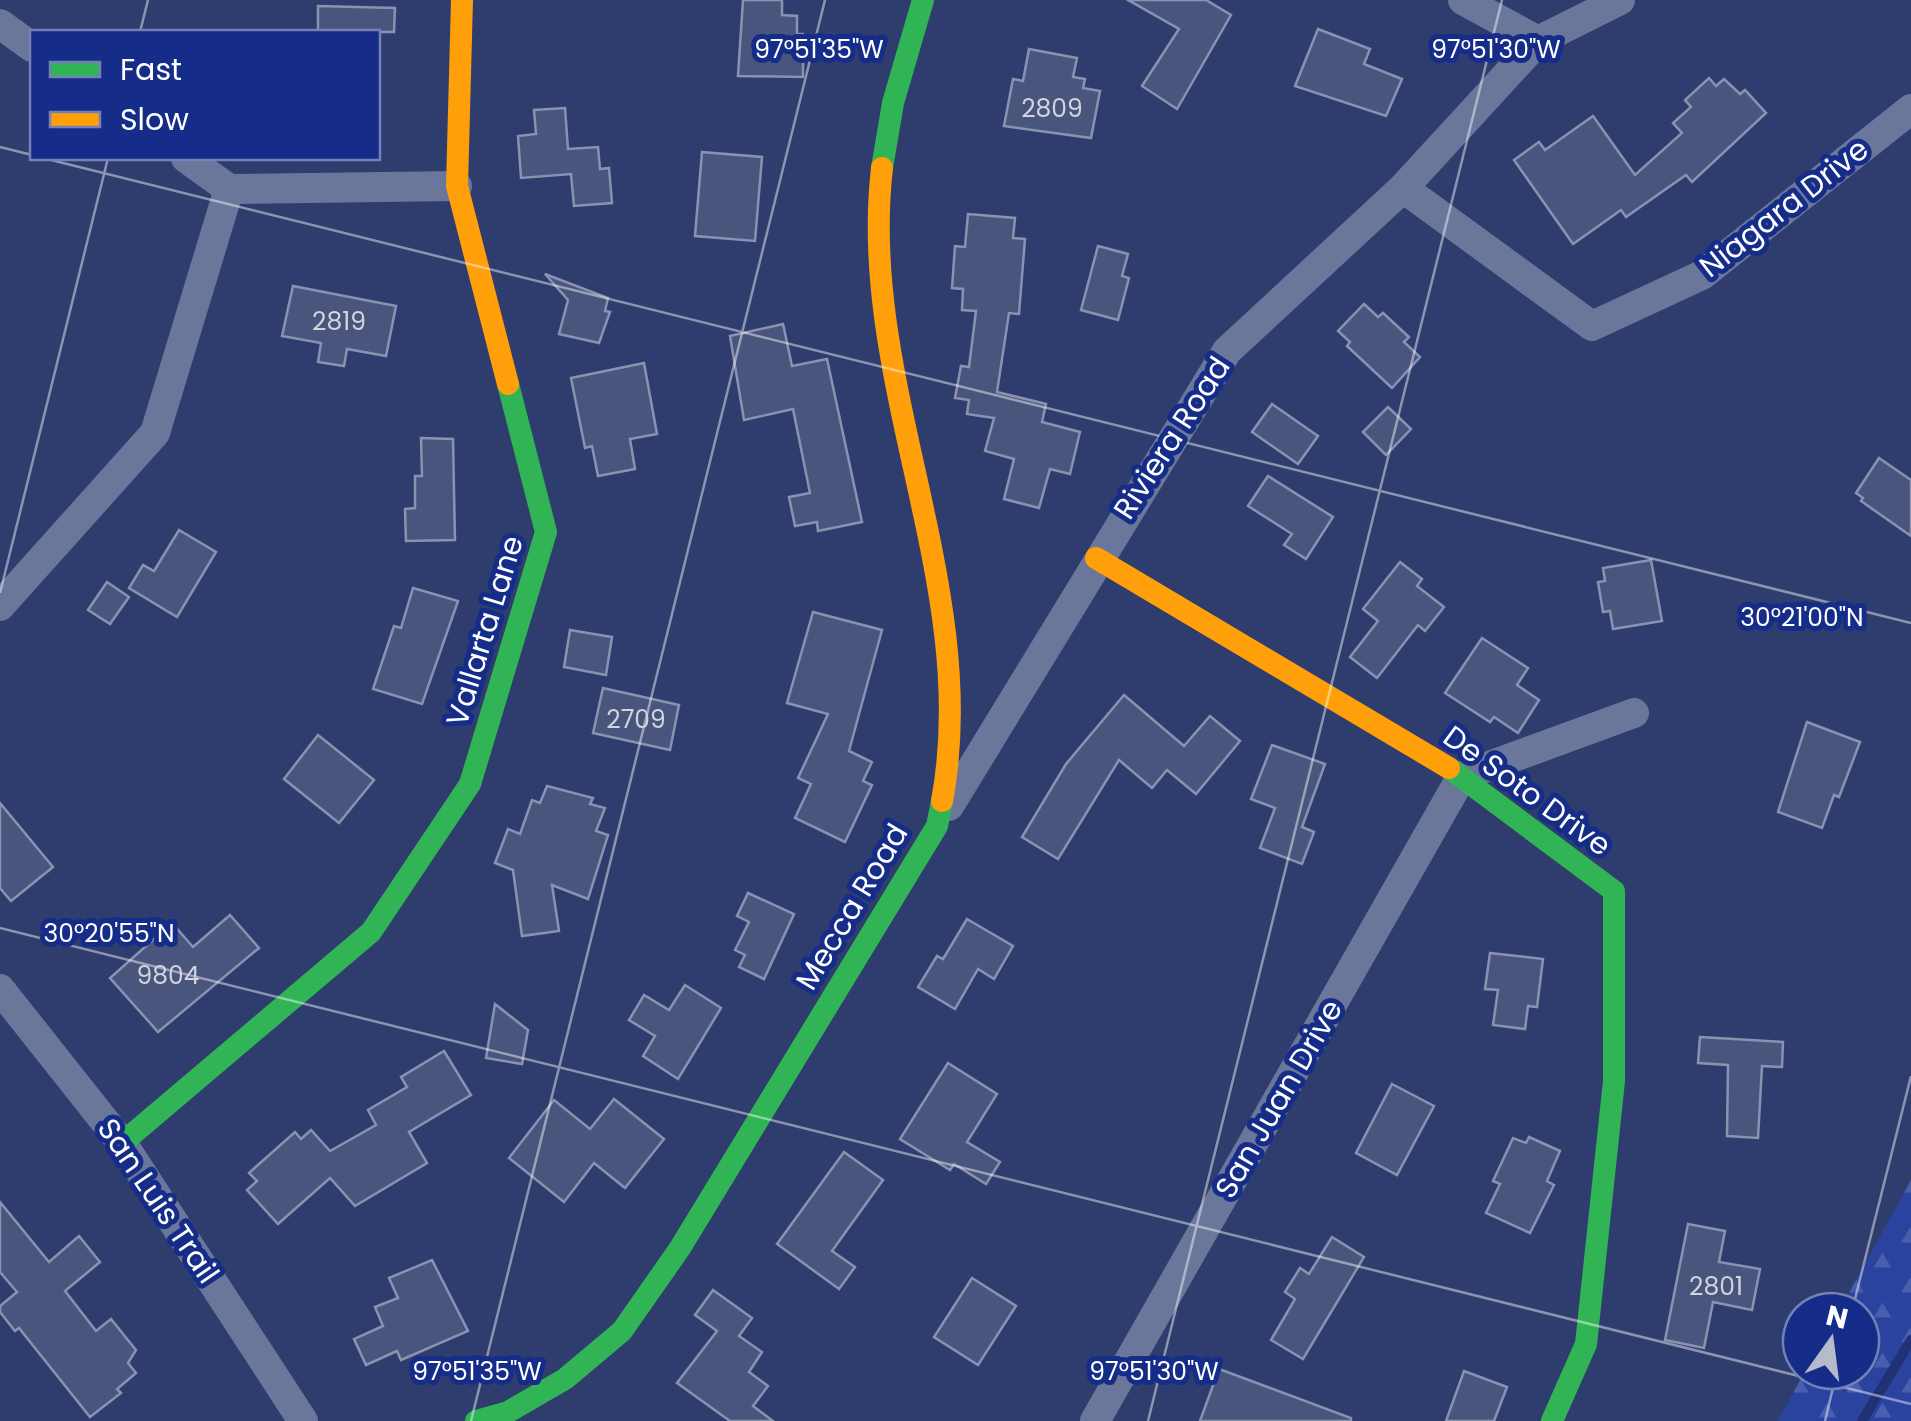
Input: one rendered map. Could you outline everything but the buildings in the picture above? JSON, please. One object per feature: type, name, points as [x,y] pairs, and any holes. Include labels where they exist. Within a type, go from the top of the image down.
[{"type":"street","name":"Vallarta Lane","points":[[122,1142],[371,932],[470,784],[546,532],[457,186],[462,0]]},
{"type":"street","name":"Mecca Road","points":[[476,1421],[508,1412],[564,1379],[622,1331],[680,1248],[937,826],[952,764],[956,710],[950,655],[877,278],[874,218],[893,92],[923,0]]},
{"type":"street","points":[[1462,0],[1538,41]]},
{"type":"street","name":"Riviera Road","points":[[937,826],[1096,558],[1226,351],[1403,188],[1538,41],[1620,0]]},
{"type":"street","points":[[0,24],[30,46]]},
{"type":"street","name":"Niagara Drive","points":[[1403,188],[1592,326],[1702,276],[1911,109]]},
{"type":"street","points":[[189,160],[229,189],[457,186]]},
{"type":"street","points":[[0,606],[155,433],[229,189]]},
{"type":"street","name":"De Soto Drive","points":[[1096,558],[1462,776],[1614,890],[1614,1080],[1586,1344],[1552,1421]]},
{"type":"street","points":[[1462,776],[1634,713]]},
{"type":"street","name":"San Juan Drive","points":[[1095,1421],[1462,776]]},
{"type":"street","name":"San Luis Trail","points":[[0,989],[122,1142],[303,1421]]},
{"type":"green space","points":[[1911,1180],[1911,1421],[1778,1421],[1794,1391],[1881,1391],[1881,1291],[1850,1291]]},
{"type":"waterway","points":[[1862,1421],[1911,1340]]},
{"type":"traffic: fast","points":[[882,168],[893,103],[923,0]]},
{"type":"traffic: fast","points":[[122,1143],[371,932],[470,784],[546,532],[508,384]]},
{"type":"traffic: fast","points":[[1449,768],[1614,891],[1614,1081],[1586,1344],[1552,1421]]},
{"type":"traffic: fast","points":[[476,1421],[508,1412],[565,1379],[622,1331],[680,1248],[937,826],[942,801]]},
{"type":"traffic: slow","points":[[462,0],[457,186],[508,384]]},
{"type":"traffic: slow","points":[[882,168],[879,248],[886,327],[946,642],[950,721],[942,801]]},
{"type":"traffic: slow","points":[[1096,558],[1449,768]]}]
